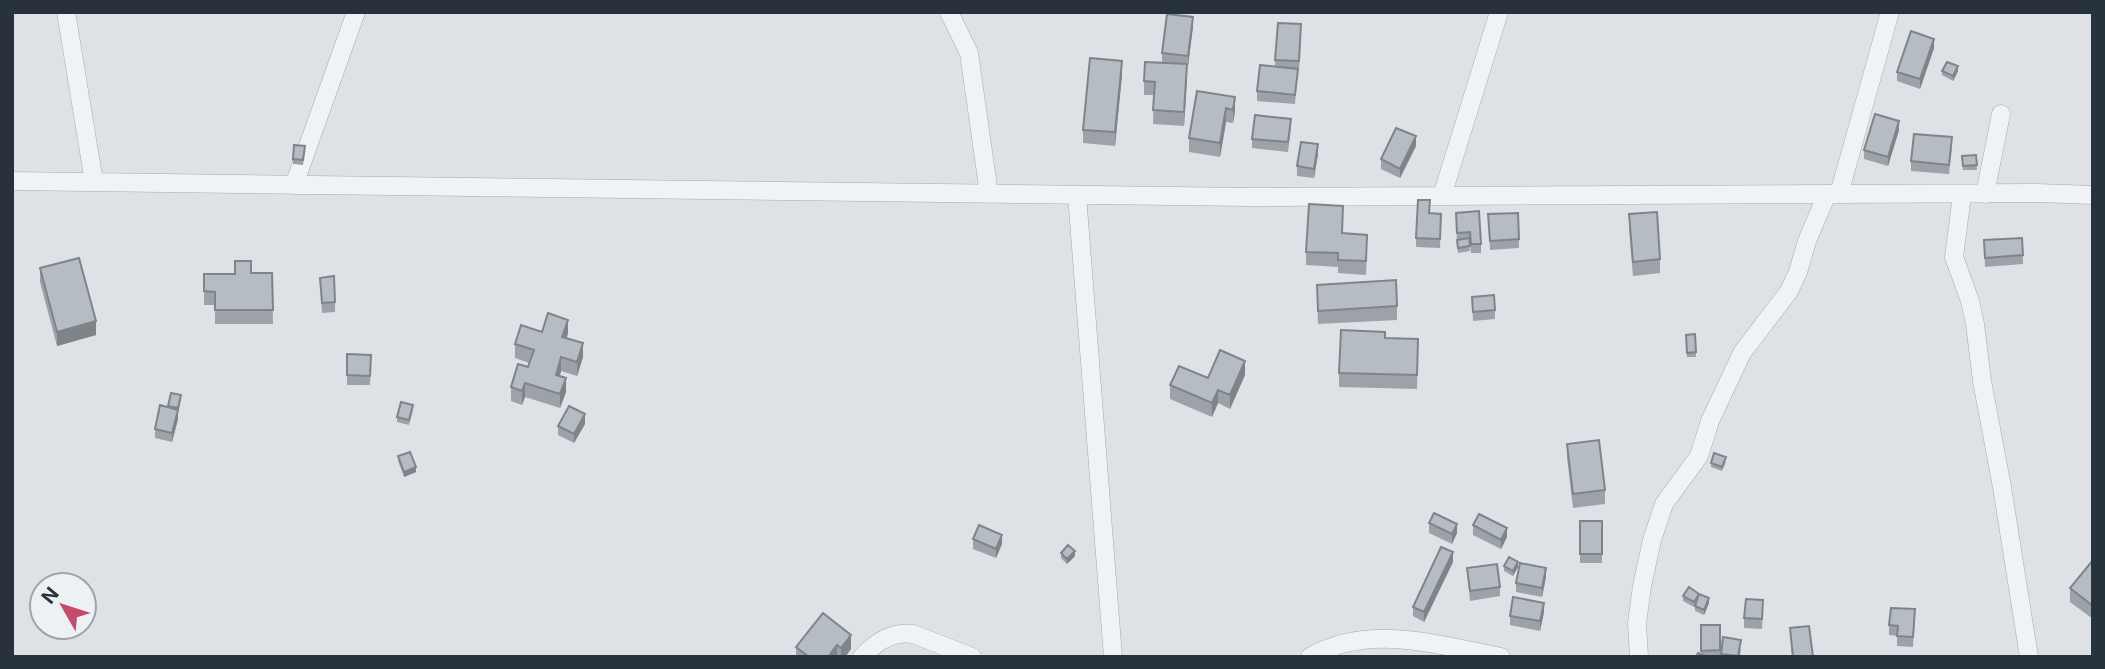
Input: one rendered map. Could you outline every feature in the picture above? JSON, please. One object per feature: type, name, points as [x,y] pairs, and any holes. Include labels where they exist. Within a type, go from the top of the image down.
[{"type":"street","points":[[66,12],[94,183]]},
{"type":"street","points":[[294,185],[356,12]]},
{"type":"street","points":[[949,12],[970,53],[989,194]]},
{"type":"street","points":[[1442,196],[1499,12]]},
{"type":"street","points":[[1639,657],[1637,624],[1642,586],[1664,504],[1699,456],[1715,409],[1742,353],[1789,290],[1798,272],[1807,241],[1833,194],[1890,12]]},
{"type":"street","points":[[1985,194],[2001,114]]},
{"type":"street","points":[[12,181],[1249,197],[2037,193],[2093,195]]},
{"type":"street","points":[[1077,195],[1113,657]]},
{"type":"street","points":[[1962,195],[1954,257],[1970,301],[1975,324],[1982,381],[2029,657]]},
{"type":"street","points":[[862,657],[891,635],[904,633],[972,657]]},
{"type":"street","points":[[1310,657],[1328,647],[1352,640],[1384,637],[1501,657]]},
{"type":"building","points":[[1167,14],[1193,17],[1188,56],[1162,53]]},
{"type":"building","points":[[1278,23],[1301,24],[1299,61],[1275,60]]},
{"type":"building","points":[[1911,31],[1934,39],[1920,79],[1897,72]]},
{"type":"building","points":[[1090,58],[1122,61],[1115,132],[1083,130]]},
{"type":"building","points":[[1145,62],[1187,64],[1184,112],[1153,110],[1155,82],[1144,81]]},
{"type":"building","points":[[1947,62],[1958,66],[1953,76],[1942,71]]},
{"type":"building","points":[[1260,65],[1298,69],[1295,95],[1257,91]]},
{"type":"building","points":[[1197,91],[1235,97],[1233,110],[1226,108],[1220,143],[1189,138]]},
{"type":"building","points":[[1875,114],[1899,121],[1888,157],[1864,150]]},
{"type":"building","points":[[1255,115],[1291,119],[1288,142],[1252,139]]},
{"type":"building","points":[[1396,128],[1416,136],[1400,169],[1381,159]]},
{"type":"building","points":[[1914,134],[1952,137],[1949,165],[1911,161]]},
{"type":"building","points":[[1301,142],[1318,144],[1314,169],[1297,166]]},
{"type":"building","points":[[294,145],[305,146],[303,160],[293,159]]},
{"type":"building","points":[[1976,155],[1977,165],[1963,166],[1962,156]]},
{"type":"building","points":[[1418,200],[1430,200],[1429,213],[1441,214],[1440,239],[1416,238]]},
{"type":"building","points":[[1309,204],[1343,206],[1342,233],[1367,235],[1366,261],[1338,260],[1338,253],[1306,252]]},
{"type":"building","points":[[1479,211],[1481,244],[1471,244],[1470,232],[1457,233],[1456,213]]},
{"type":"building","points":[[1657,212],[1660,259],[1633,262],[1629,214]]},
{"type":"building","points":[[1518,213],[1519,239],[1490,241],[1488,214]]},
{"type":"building","points":[[1469,238],[1470,246],[1458,248],[1457,240]]},
{"type":"building","points":[[2022,238],[2023,255],[1985,258],[1984,240]]},
{"type":"building","points":[[79,258],[96,321],[57,332],[40,268]]},
{"type":"building","points":[[235,261],[251,261],[251,273],[272,273],[273,310],[215,310],[215,292],[204,291],[204,274],[235,274]]},
{"type":"building","points":[[334,276],[335,302],[322,303],[320,278]]},
{"type":"building","points":[[1396,280],[1397,306],[1318,311],[1317,285]]},
{"type":"building","points":[[1494,295],[1495,310],[1473,312],[1472,297]]},
{"type":"building","points":[[548,313],[568,320],[562,337],[583,343],[577,362],[561,357],[556,375],[566,378],[560,394],[525,383],[522,391],[511,387],[518,364],[528,367],[534,350],[515,344],[521,325],[542,332]]},
{"type":"building","points":[[1341,330],[1385,332],[1385,338],[1418,339],[1417,375],[1339,373]]},
{"type":"building","points":[[1695,334],[1696,352],[1687,353],[1686,335]]},
{"type":"building","points":[[1220,350],[1245,361],[1230,395],[1218,390],[1212,403],[1170,385],[1179,366],[1208,378]]},
{"type":"building","points":[[347,354],[371,355],[370,376],[347,375]]},
{"type":"building","points":[[171,393],[181,395],[178,408],[168,406]]},
{"type":"building","points":[[401,402],[413,405],[409,420],[397,417]]},
{"type":"building","points":[[160,405],[178,410],[172,433],[155,429]]},
{"type":"building","points":[[569,406],[585,414],[574,434],[558,426]]},
{"type":"building","points":[[1599,440],[1605,490],[1573,494],[1567,444]]},
{"type":"building","points":[[410,452],[416,467],[404,472],[398,456]]},
{"type":"building","points":[[1714,453],[1726,457],[1722,467],[1711,463]]},
{"type":"building","points":[[1434,513],[1457,524],[1452,534],[1429,523]]},
{"type":"building","points":[[1479,514],[1507,528],[1501,540],[1473,525]]},
{"type":"building","points":[[1580,521],[1602,521],[1602,554],[1580,554]]},
{"type":"building","points":[[979,525],[1002,535],[996,549],[973,539]]},
{"type":"building","points":[[1068,545],[1075,551],[1067,559],[1061,553]]},
{"type":"building","points":[[1441,547],[1453,552],[1424,612],[1413,607]]},
{"type":"building","points":[[1509,557],[1518,562],[1513,571],[1504,566]]},
{"type":"building","points":[[2093,560],[2093,606],[2070,588]]},
{"type":"building","points":[[1520,563],[1546,568],[1542,588],[1516,583]]},
{"type":"building","points":[[1497,564],[1500,587],[1470,591],[1467,568]]},
{"type":"building","points":[[1689,587],[1699,594],[1694,602],[1683,596]]},
{"type":"building","points":[[1699,594],[1709,598],[1704,610],[1695,606]]},
{"type":"building","points":[[1513,597],[1544,603],[1540,621],[1510,616]]},
{"type":"building","points":[[1746,599],[1763,600],[1762,619],[1744,618]]},
{"type":"building","points":[[1891,608],[1915,609],[1913,637],[1897,636],[1898,626],[1889,625]]},
{"type":"building","points":[[823,613],[851,635],[841,648],[837,645],[828,657],[809,657],[796,647]]},
{"type":"building","points":[[1701,625],[1720,625],[1720,650],[1701,651]]},
{"type":"building","points":[[1809,626],[1813,657],[1793,657],[1790,628]]},
{"type":"building","points":[[1723,637],[1741,640],[1738,656],[1721,654]]}]
